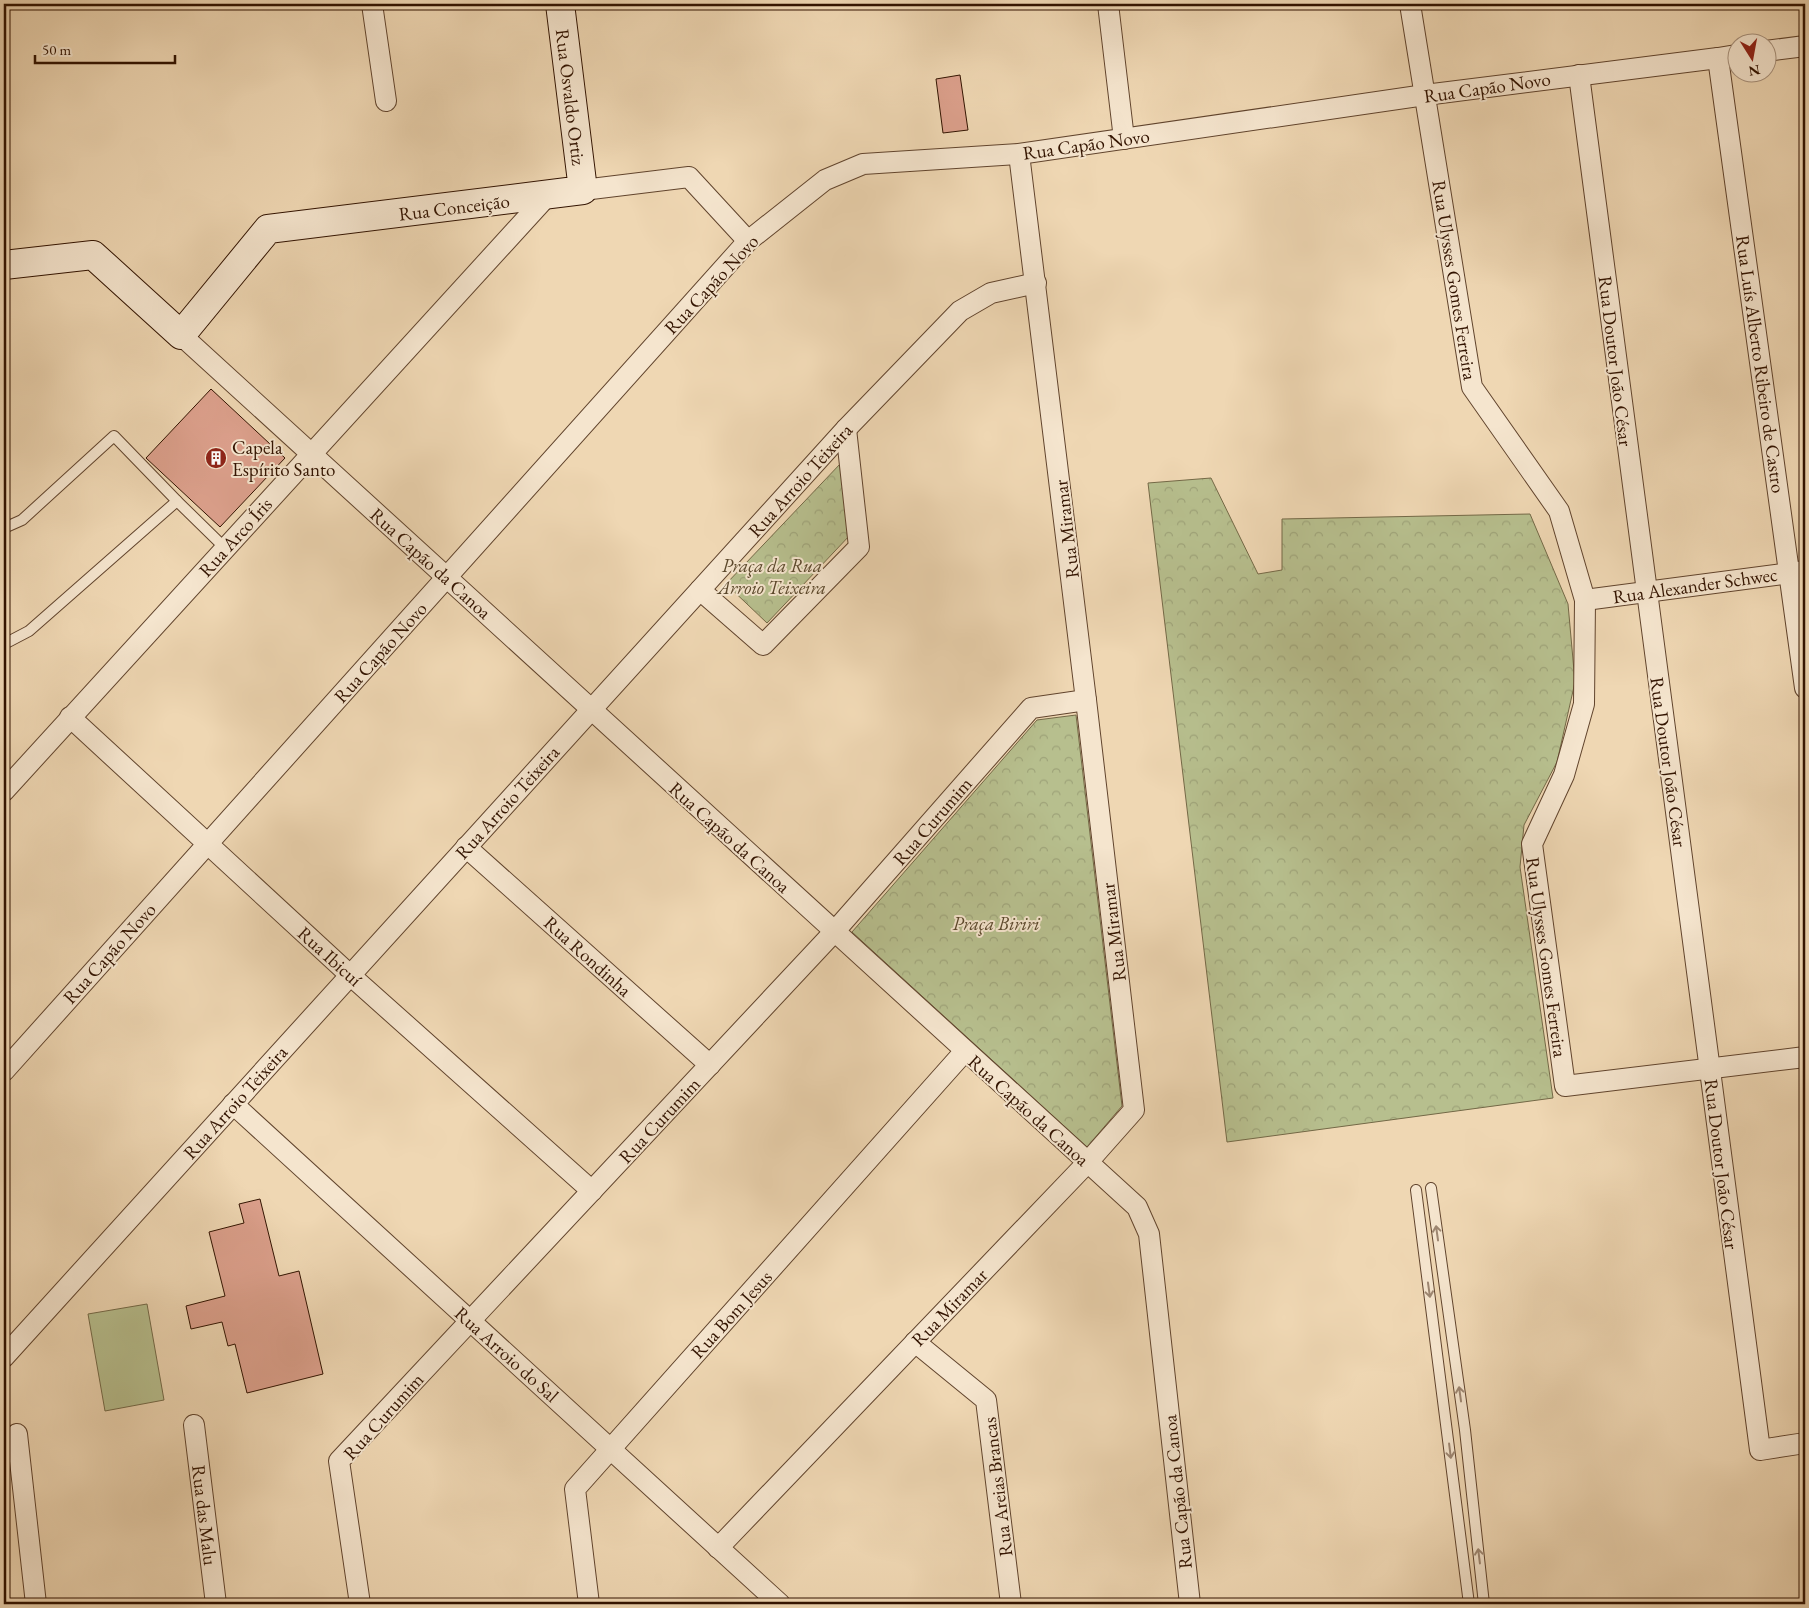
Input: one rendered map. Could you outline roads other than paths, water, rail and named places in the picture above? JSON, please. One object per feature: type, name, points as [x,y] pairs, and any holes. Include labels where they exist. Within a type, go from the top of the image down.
[{"type":"street","points":[[372,4],[386,101]]},
{"type":"street","name":"Rua Osvaldo Ortiz","points":[[560,4],[583,190]]},
{"type":"street","points":[[1108,4],[1124,139]]},
{"type":"street","name":"Rua Ulysses Gomes Ferreira","points":[[1410,4],[1472,387],[1559,511],[1585,600],[1584,704],[1564,775],[1532,844],[1565,1086],[1709,1068]]},
{"type":"street","points":[[1776,50],[1805,46]]},
{"type":"street","name":"Rua Capão Novo","points":[[4,1071],[748,241],[825,180],[864,164],[1019,154],[1425,95],[1726,56]]},
{"type":"street","name":"Rua Doutor João César","points":[[1579,75],[1760,1450],[1805,1443]]},
{"type":"street","name":"Rua Luís Alberto Ribeiro de Castro","points":[[1731,82],[1797,572],[1805,688]]},
{"type":"street","name":"Rua Miramar","points":[[718,1548],[1087,1164],[1134,1110],[1019,154]]},
{"type":"street","name":"Rua Conceição","points":[[181,336],[268,230],[689,177],[748,241]]},
{"type":"street","name":"Rua Arco Íris","points":[[4,791],[548,195]]},
{"type":"street","name":"Rua Capão da Canoa","points":[[4,265],[93,255],[1087,1164],[1137,1207],[1149,1234],[1190,1604]]},
{"type":"street","name":"Rua Arroio Teixeira","points":[[4,1357],[846,429],[960,311],[991,293],[1036,283]]},
{"type":"street","points":[[700,590],[762,645],[859,547],[846,429]]},
{"type":"street","name":"Rua Alexander Schwec","points":[[1585,600],[1797,572]]},
{"type":"street","name":"Rua Curumim","points":[[360,1604],[340,1461],[834,932],[1031,708],[1086,700]]},
{"type":"street","name":"Rua Ibicuí","points":[[70,717],[350,975],[592,1191]]},
{"type":"street","name":"Rua Rondinha","points":[[466,847],[710,1065]]},
{"type":"street","name":"Rua Bom Jesus","points":[[589,1604],[575,1489],[965,1052]]},
{"type":"street","points":[[1709,1068],[1805,1057]]},
{"type":"street","name":"Rua Arroio do Sal","points":[[233,1104],[780,1604]]},
{"type":"street","name":"Rua Areias Brancas","points":[[915,1342],[986,1400],[1011,1604]]},
{"type":"street","name":"Rua das Malu","points":[[194,1425],[216,1604]]},
{"type":"street","points":[[17,1434],[36,1604]]},
{"type":"lane","points":[[4,528],[22,520],[114,436],[225,548]]},
{"type":"lane","points":[[4,643],[29,630],[177,501]]},
{"type":"lane","points":[[1431,1188],[1465,1430],[1484,1604]]},
{"type":"lane","points":[[1416,1190],[1469,1604]]},
{"type":"place","name":"Capela Espírito Santo","points":[[216,458]]},
{"type":"park label","name":"Praça da Rua Arroio Teixeira","points":[[772,576]]},
{"type":"park label","name":"Praça Biriri","points":[[996,923]]}]
